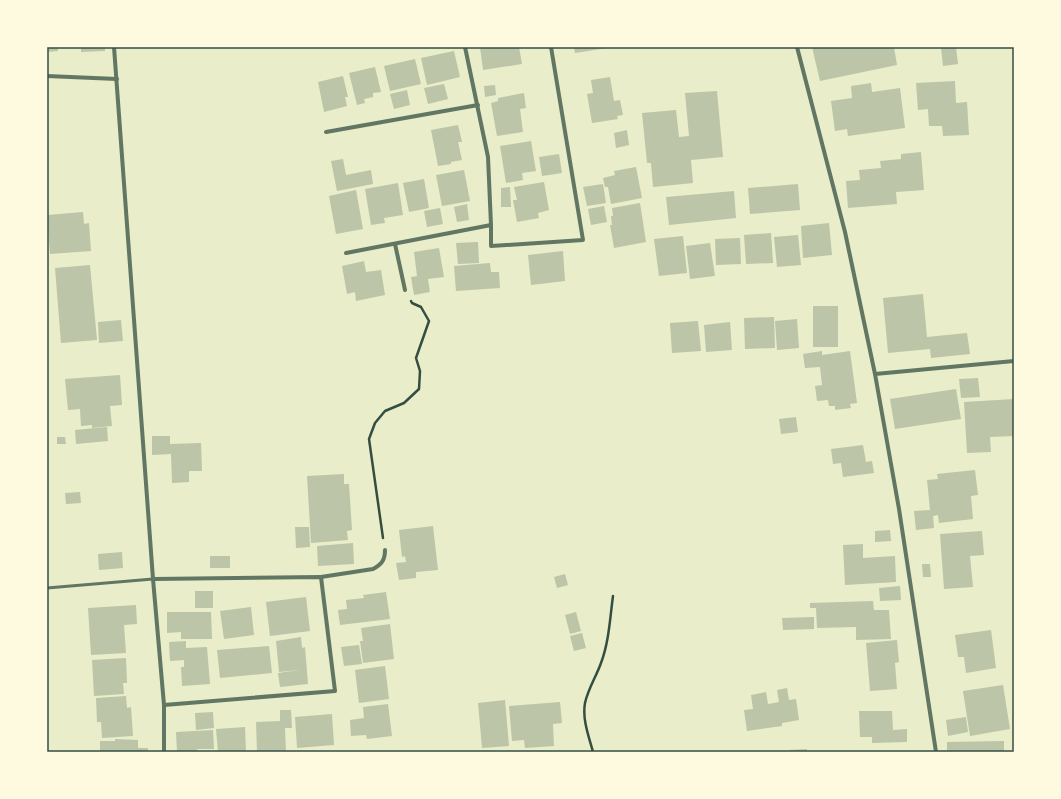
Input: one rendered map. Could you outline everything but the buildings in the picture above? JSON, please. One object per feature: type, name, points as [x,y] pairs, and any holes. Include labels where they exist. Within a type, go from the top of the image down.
[{"type":"street","points":[[114,47],[153,579],[164,705],[164,752]]},
{"type":"street","points":[[465,47],[488,157],[491,246],[583,240],[551,47]]},
{"type":"street","points":[[797,47],[845,232],[875,374],[899,509],[936,752]]},
{"type":"street","points":[[47,76],[117,80]]},
{"type":"street","points":[[326,132],[478,105]]},
{"type":"street","points":[[346,253],[491,225]]},
{"type":"street","points":[[395,244],[405,290]]},
{"type":"street","points":[[875,374],[1014,361]]},
{"type":"street","points":[[153,579],[321,577],[373,569],[380,565],[385,559],[385,550]]},
{"type":"street","points":[[164,705],[336,691],[321,577]]},
{"type":"lane","points":[[47,588],[153,579]]},
{"type":"path","points":[[385,550],[369,439],[375,423],[385,411],[404,403],[419,389],[420,372],[416,358],[429,321],[421,307],[412,303],[405,290]]},
{"type":"path","points":[[593,752],[585,715],[585,704],[601,663],[606,644],[613,596]]}]
